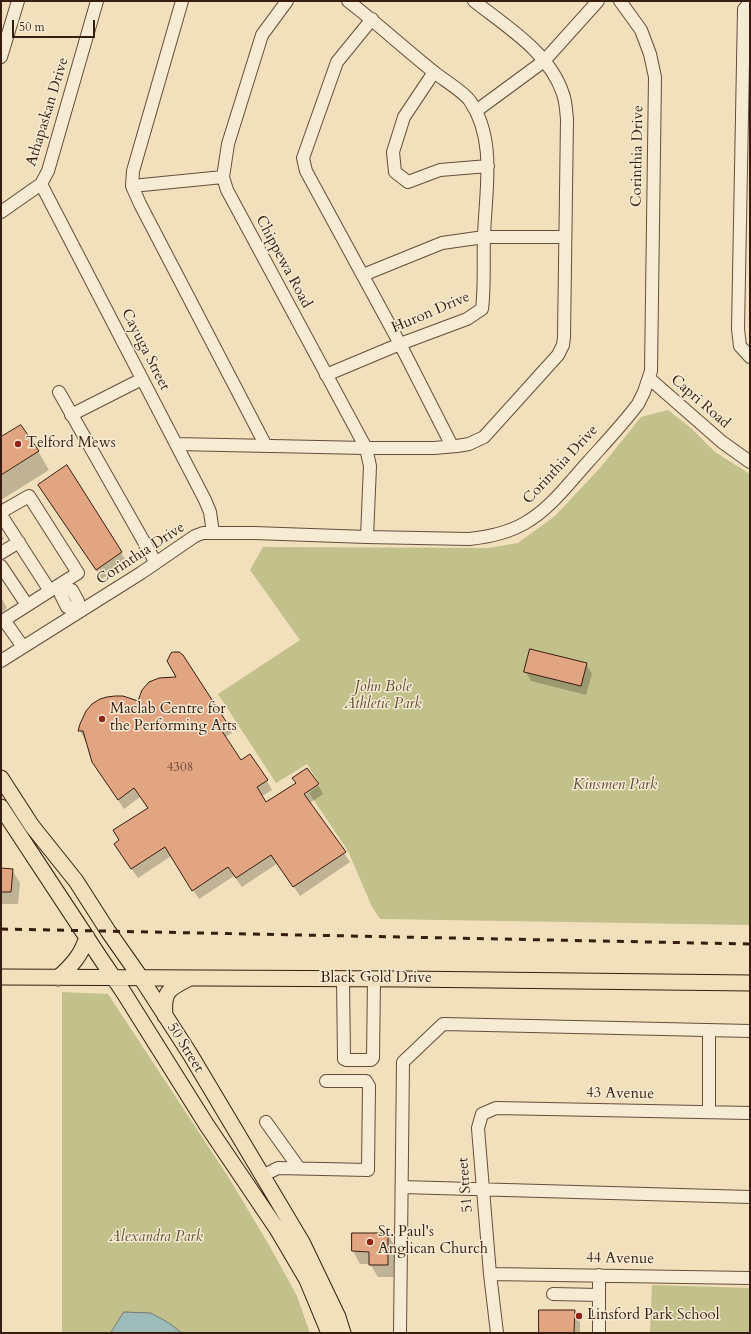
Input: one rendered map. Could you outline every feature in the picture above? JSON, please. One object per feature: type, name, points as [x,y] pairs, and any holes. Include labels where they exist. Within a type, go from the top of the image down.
[{"type":"main road","name":"50 Street","points":[[1,778],[32,826],[76,881],[190,1054],[302,1242],[338,1317],[343,1333]]},
{"type":"main road","name":"50 Street","points":[[1,807],[114,978],[206,1124],[277,1229],[307,1280],[329,1333]]},
{"type":"main road","points":[[58,978],[77,959],[87,937]]},
{"type":"main road","name":"Black Gold Drive","points":[[1,977],[750,983]]},
{"type":"main road","points":[[165,1016],[164,1002],[167,994],[172,987],[188,979]]},
{"type":"street","points":[[1,57],[18,1]]},
{"type":"street","name":"Athapaskan Drive","points":[[1,212],[41,184],[48,171],[97,1]]},
{"type":"street","points":[[182,1],[133,171],[132,186],[266,446]]},
{"type":"street","name":"Chippewa Road","points":[[286,1],[262,35],[228,144],[223,177],[227,190],[366,448],[370,466],[367,537]]},
{"type":"street","name":"Huron Drive","points":[[326,375],[400,344],[467,319],[482,309],[484,294],[484,237],[488,166],[484,129],[476,110],[469,99],[348,1]]},
{"type":"street","points":[[176,444],[366,448],[452,446],[469,444],[484,437],[558,355],[563,345],[567,119],[563,94],[554,75],[544,61],[522,39],[474,1]]},
{"type":"street","points":[[476,110],[544,61],[598,1]]},
{"type":"street","name":"Corinthia Drive","points":[[1,661],[77,610],[156,563],[195,536],[213,532],[367,537],[476,538],[491,536],[524,524],[536,516],[563,490],[630,414],[644,392],[650,379],[651,371],[654,77],[650,54],[642,30],[620,1]]},
{"type":"street","points":[[750,3],[744,8],[738,329],[740,346],[750,357]]},
{"type":"street","points":[[372,19],[337,62],[303,158],[306,171],[400,344],[452,446]]},
{"type":"street","points":[[434,72],[404,117],[393,152],[395,172],[408,182],[440,170],[488,166]]},
{"type":"street","points":[[132,186],[223,177]]},
{"type":"street","name":"Cayuga Street","points":[[41,184],[205,500],[210,512],[213,532]]},
{"type":"street","points":[[363,276],[442,243],[484,237],[565,237]]},
{"type":"street","points":[[71,415],[142,379]]},
{"type":"street","name":"Capri Road","points":[[650,379],[722,442],[750,462]]},
{"type":"street","points":[[59,392],[156,563]]},
{"type":"street","points":[[23,647],[2,620],[58,588],[78,573],[29,496],[1,514],[19,542],[58,588],[72,590],[78,601],[77,610]]},
{"type":"street","points":[[1,553],[19,542]]},
{"type":"street","points":[[1,566],[27,605]]},
{"type":"street","points":[[343,979],[344,1059],[371,1060],[373,1058],[374,979]]},
{"type":"street","points":[[400,1333],[403,1062],[443,1024],[750,1031]]},
{"type":"street","points":[[709,1030],[709,1112]]},
{"type":"street","points":[[262,1176],[278,1168],[368,1170],[369,1086],[366,1081],[326,1080]]},
{"type":"street","name":"43 Avenue","points":[[489,1110],[496,1108],[750,1113]]},
{"type":"street","name":"51 Street","points":[[489,1110],[482,1114],[478,1128],[490,1274],[497,1333]]},
{"type":"street","points":[[266,1122],[299,1168]]},
{"type":"street","points":[[402,1187],[750,1197]]},
{"type":"street","name":"44 Avenue","points":[[490,1274],[750,1278]]},
{"type":"street","points":[[599,1275],[599,1333]]},
{"type":"street","points":[[553,1294],[598,1295]]},
{"type":"green space","name":"Kinsmen Park","points":[[668,410],[691,428],[715,452],[750,474],[750,925],[380,919],[372,907],[348,851],[309,793],[320,785],[307,764],[276,783],[218,694],[300,640],[250,570],[263,547],[488,548],[518,543],[555,516],[600,468],[641,417]]},
{"type":"green space","name":"Alexandra Park","points":[[62,992],[108,994],[229,1178],[269,1245],[297,1296],[310,1333],[62,1333]]},
{"type":"green space","points":[[652,1285],[750,1288],[750,1333],[650,1333]]},
{"type":"water","points":[[124,1312],[151,1313],[169,1323],[182,1333],[111,1333]]},
{"type":"building","name":"Telford Mews","points":[[21,425],[39,451],[1,475],[1,437]]},
{"type":"building","points":[[67,465],[122,552],[96,570],[38,485]]},
{"type":"building","points":[[530,649],[587,663],[581,686],[524,672]]},
{"type":"building","points":[[179,652],[183,655],[227,723],[220,728],[241,760],[250,754],[268,780],[257,787],[266,802],[296,783],[292,778],[307,768],[319,784],[304,794],[346,852],[293,887],[271,855],[236,878],[228,867],[192,891],[165,847],[131,869],[114,844],[119,840],[113,830],[148,808],[134,788],[118,800],[92,762],[83,731],[78,731],[86,711],[92,704],[100,699],[123,696],[138,701],[142,690],[149,682],[159,678],[176,677],[167,661],[171,653]]},
{"type":"building","points":[[1,868],[13,869],[11,892],[1,892]]},
{"type":"building","name":"St. Paul's Anglican Church","points":[[352,1233],[388,1233],[388,1265],[369,1265],[369,1252],[352,1251]]},
{"type":"building","points":[[539,1310],[575,1310],[574,1333],[539,1333]]},
{"type":"railway","points":[[1,929],[750,944]]},
{"type":"place","name":"Telford Mews","points":[[18,444]]},
{"type":"place","name":"Maclab Centre for the Performing Arts","points":[[102,719]]},
{"type":"place","name":"St. Paul's Anglican Church","points":[[370,1242]]},
{"type":"place","name":"Linsford Park School","points":[[579,1316]]},
{"type":"park label","name":"John Bole Athletic Park","points":[[383,696]]}]
